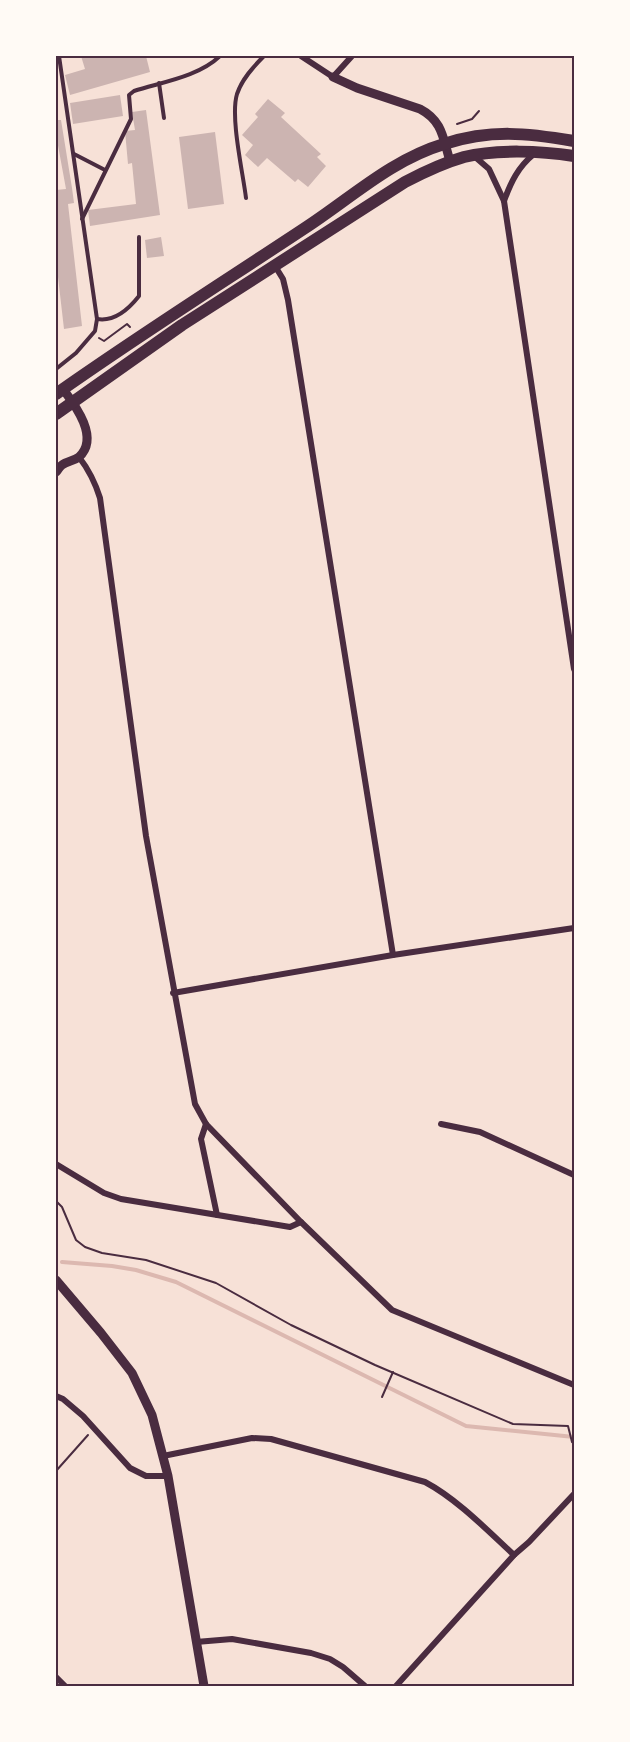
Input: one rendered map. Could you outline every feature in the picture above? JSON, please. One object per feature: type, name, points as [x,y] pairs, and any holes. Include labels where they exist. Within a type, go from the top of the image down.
[{"type":"highway","points":[[59,391],[142,334],[315,222],[379,175],[426,150],[466,138],[512,133],[574,141]]},
{"type":"highway","points":[[56,414],[182,325],[391,190],[433,168],[450,161],[492,154],[548,152],[574,156]]},
{"type":"street","points":[[301,56],[333,77],[435,118],[450,161]]},
{"type":"street","points":[[333,77],[352,56]]},
{"type":"street","points":[[504,201],[520,167],[536,152]]},
{"type":"street","points":[[474,156],[489,169],[504,201],[574,669]]},
{"type":"street","points":[[275,266],[283,279],[288,300],[393,956]]},
{"type":"street","points":[[56,472],[63,464],[79,457],[87,440],[86,428],[73,402],[59,391]]},
{"type":"street","points":[[79,457],[89,470],[100,498],[146,836],[195,1104],[206,1124],[392,1310],[574,1385]]},
{"type":"street","points":[[173,993],[574,928]]},
{"type":"street","points":[[206,1124],[201,1139],[217,1215]]},
{"type":"street","points":[[441,1124],[480,1132],[574,1175]]},
{"type":"street","points":[[56,1164],[104,1193],[122,1199],[290,1227],[302,1222]]},
{"type":"street","points":[[56,1280],[132,1372],[152,1415],[168,1476],[204,1686]]},
{"type":"street","points":[[56,1396],[83,1416],[130,1468],[146,1476],[168,1476]]},
{"type":"street","points":[[163,1456],[252,1438],[271,1438],[425,1482],[451,1499],[514,1555]]},
{"type":"street","points":[[396,1686],[514,1555],[574,1494]]},
{"type":"street","points":[[196,1642],[232,1639],[311,1653],[330,1659],[365,1686]]},
{"type":"street","points":[[56,1677],[65,1686]]},
{"type":"lane","points":[[56,369],[76,353],[91,336],[95,331],[97,319],[59,56]]},
{"type":"lane","points":[[82,220],[130,119],[129,95],[134,91],[190,74],[220,56]]},
{"type":"lane","points":[[246,198],[235,118],[237,95],[246,76],[264,56]]},
{"type":"lane","points":[[159,83],[164,118]]},
{"type":"lane","points":[[74,154],[105,170]]},
{"type":"lane","points":[[97,319],[114,318],[139,296],[139,237]]},
{"type":"path","points":[[457,124],[472,120],[479,111]]},
{"type":"path","points":[[91,336],[104,341],[128,324],[130,327]]},
{"type":"path","points":[[56,1201],[62,1207],[76,1240],[85,1247],[102,1253],[146,1260],[216,1283],[291,1325],[513,1425],[567,1426],[573,1443]]},
{"type":"path","points":[[382,1395],[393,1372]]},
{"type":"path","points":[[56,1471],[94,1428]]},
{"type":"building","points":[[81,56],[146,56],[150,72],[70,95],[65,75],[85,69]]},
{"type":"building","points":[[120,95],[123,116],[73,124],[70,103]]},
{"type":"building","points":[[268,99],[285,113],[281,117],[321,154],[317,157],[326,166],[308,187],[298,179],[295,182],[267,158],[258,167],[245,155],[253,145],[242,135],[258,117],[255,114]]},
{"type":"building","points":[[146,110],[160,215],[90,226],[88,210],[136,204],[132,163],[128,164],[125,131],[135,130],[132,112]]},
{"type":"building","points":[[56,120],[61,120],[74,203],[68,204],[82,326],[64,329],[58,277],[56,277],[56,190],[66,189],[56,140]]},
{"type":"building","points":[[215,132],[224,204],[188,209],[179,137]]},
{"type":"building","points":[[161,237],[164,256],[147,258],[145,240]]},
{"type":"waterway","points":[[62,1262],[136,1270],[176,1282],[466,1426],[574,1437]]}]
